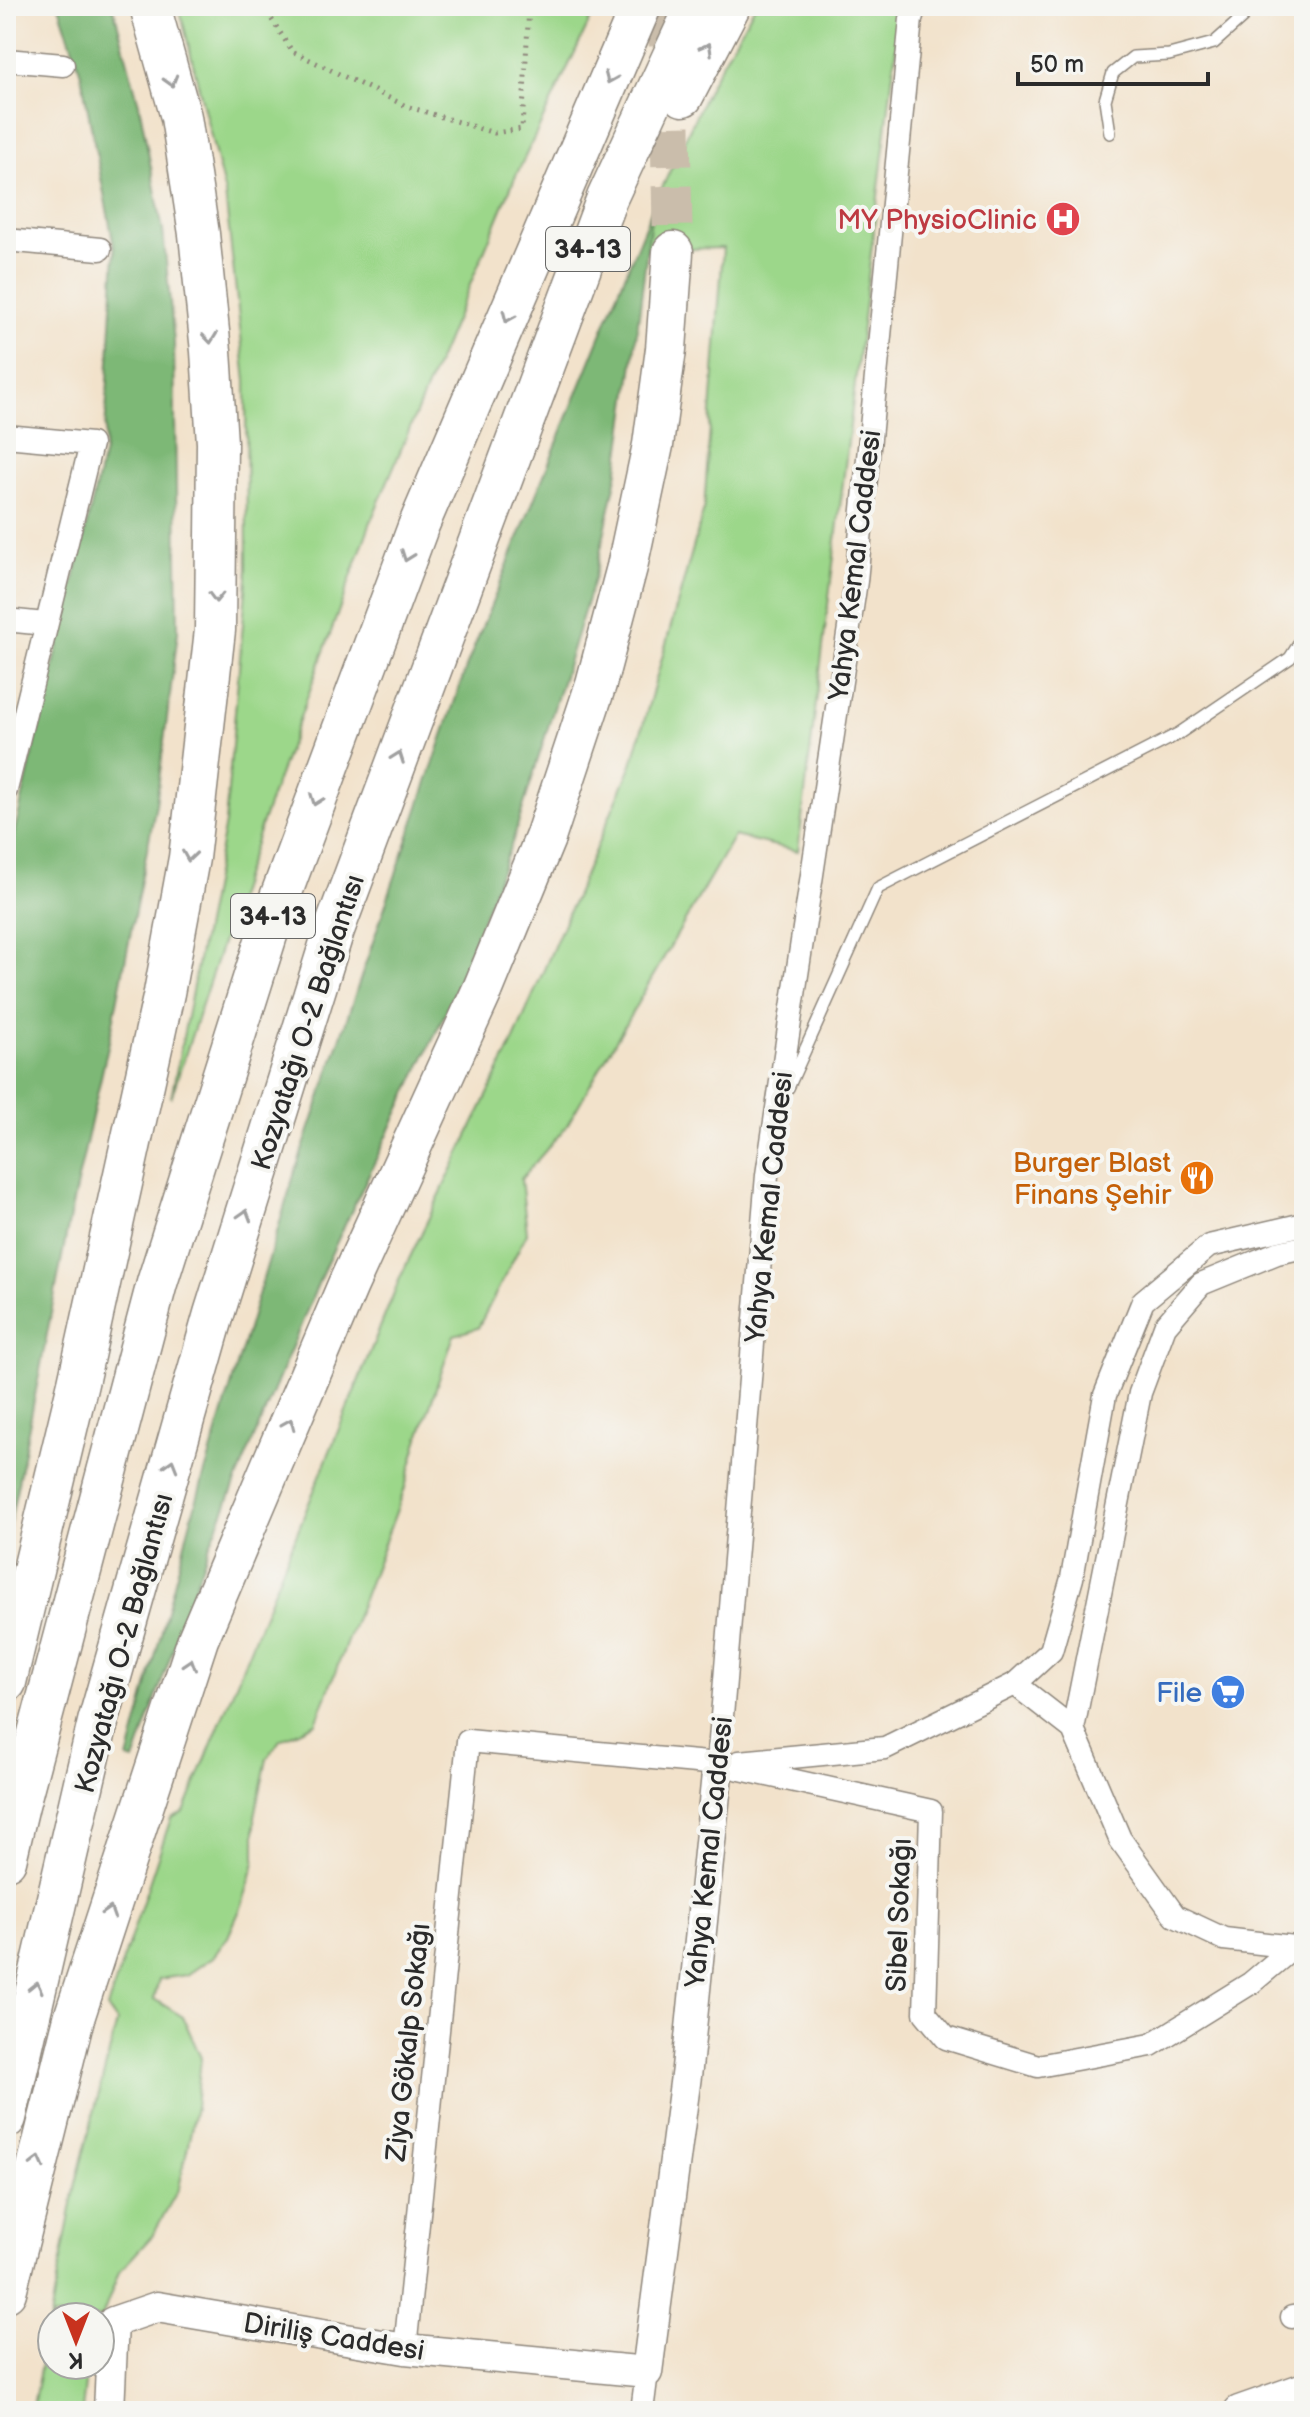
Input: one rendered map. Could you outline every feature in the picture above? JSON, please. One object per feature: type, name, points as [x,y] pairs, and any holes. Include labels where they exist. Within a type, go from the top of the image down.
[{"type":"highway","points":[[6,1682],[78,1383],[164,993],[189,858],[215,630],[217,443],[202,263],[181,117],[150,6]]},
{"type":"highway","name":"34-13","points":[[6,1860],[157,1283],[272,919],[418,527],[641,6]]},
{"type":"highway","name":"Kozyatağı O-2 Bağlantısı","points":[[6,2118],[98,1722],[214,1314],[334,930],[607,198],[696,6]]},
{"type":"highway","points":[[494,498],[698,65],[730,6]]},
{"type":"highway","points":[[6,2292],[74,2018],[198,1639],[348,1285],[488,975],[545,838],[596,684],[627,567],[653,445],[666,349],[673,252]]},
{"type":"street","name":"Yahya Kemal Caddesi","points":[[642,2411],[687,2068],[718,1764],[767,1175],[856,581],[911,19],[915,6]]},
{"type":"street","points":[[6,60],[63,65]]},
{"type":"street","points":[[6,240],[100,249]]},
{"type":"street","points":[[6,436],[91,444],[6,790]]},
{"type":"street","points":[[6,620],[45,624]]},
{"type":"street","points":[[718,1764],[885,1748],[1015,1684],[1051,1651],[1072,1578],[1105,1395],[1143,1301],[1209,1246],[1304,1224]]},
{"type":"street","points":[[1073,1729],[1140,1393],[1165,1326],[1201,1284],[1277,1253],[1304,1247]]},
{"type":"street","points":[[1015,1684],[1073,1729],[1120,1839],[1175,1916],[1224,1939],[1299,1946]]},
{"type":"street","name":"Ziya Gökalp Sokağı","points":[[405,2349],[468,1741],[718,1764]]},
{"type":"street","name":"Sibel Sokağı","points":[[718,1764],[931,1811],[925,2013],[946,2038],[1038,2066],[1151,2045],[1251,1983],[1299,1946]]},
{"type":"street","name":"Diriliş Caddesi","points":[[109,2411],[113,2322],[157,2307],[405,2349],[647,2372]]},
{"type":"street","points":[[1239,2411],[1304,2388]]},
{"type":"lane","points":[[1110,133],[1105,100],[1113,73],[1133,57],[1169,55],[1214,43],[1242,18],[1249,6]]},
{"type":"lane","points":[[776,1114],[878,888],[1178,734],[1290,658],[1304,636]]},
{"type":"path","points":[[263,6],[292,51],[406,106],[494,133],[522,129],[529,6]]},
{"type":"green space","points":[[59,6],[113,6],[139,104],[163,231],[174,342],[178,632],[156,804],[112,1028],[71,1211],[6,1544],[6,868],[104,452],[115,251],[81,74]]},
{"type":"green space","points":[[179,6],[597,6],[514,180],[373,516],[261,825],[171,1098],[225,823],[247,579],[246,381],[225,194]]},
{"type":"green space","points":[[755,6],[904,6],[898,32],[798,851],[734,836],[566,1127],[521,1179],[527,1233],[478,1328],[454,1335],[404,1491],[316,1723],[280,1740],[267,1759],[255,1816],[255,1862],[243,1903],[228,1937],[213,1957],[187,1975],[159,1979],[154,1999],[183,2017],[201,2058],[196,2107],[179,2188],[152,2236],[119,2272],[108,2301],[53,2301],[76,2183],[117,2022],[107,2008],[171,1818],[184,1812],[400,1278],[513,1042],[632,764],[704,509],[723,248],[646,250],[652,209],[713,79]]},
{"type":"green space","points":[[652,209],[617,476],[595,576],[513,840],[448,1007],[325,1267],[208,1549],[134,1761],[128,1759],[192,1516],[294,1175],[468,662]]},
{"type":"green space","points":[[38,2381],[85,2381],[82,2411],[32,2411]]},
{"type":"tunnel","points":[[668,6],[673,252]]},
{"type":"place","name":"MY PhysioClinic","points":[[1063,219]]},
{"type":"place","name":"Burger Blast Finans Şehir","points":[[1197,1178]]},
{"type":"place","name":"File","points":[[1228,1692]]}]
